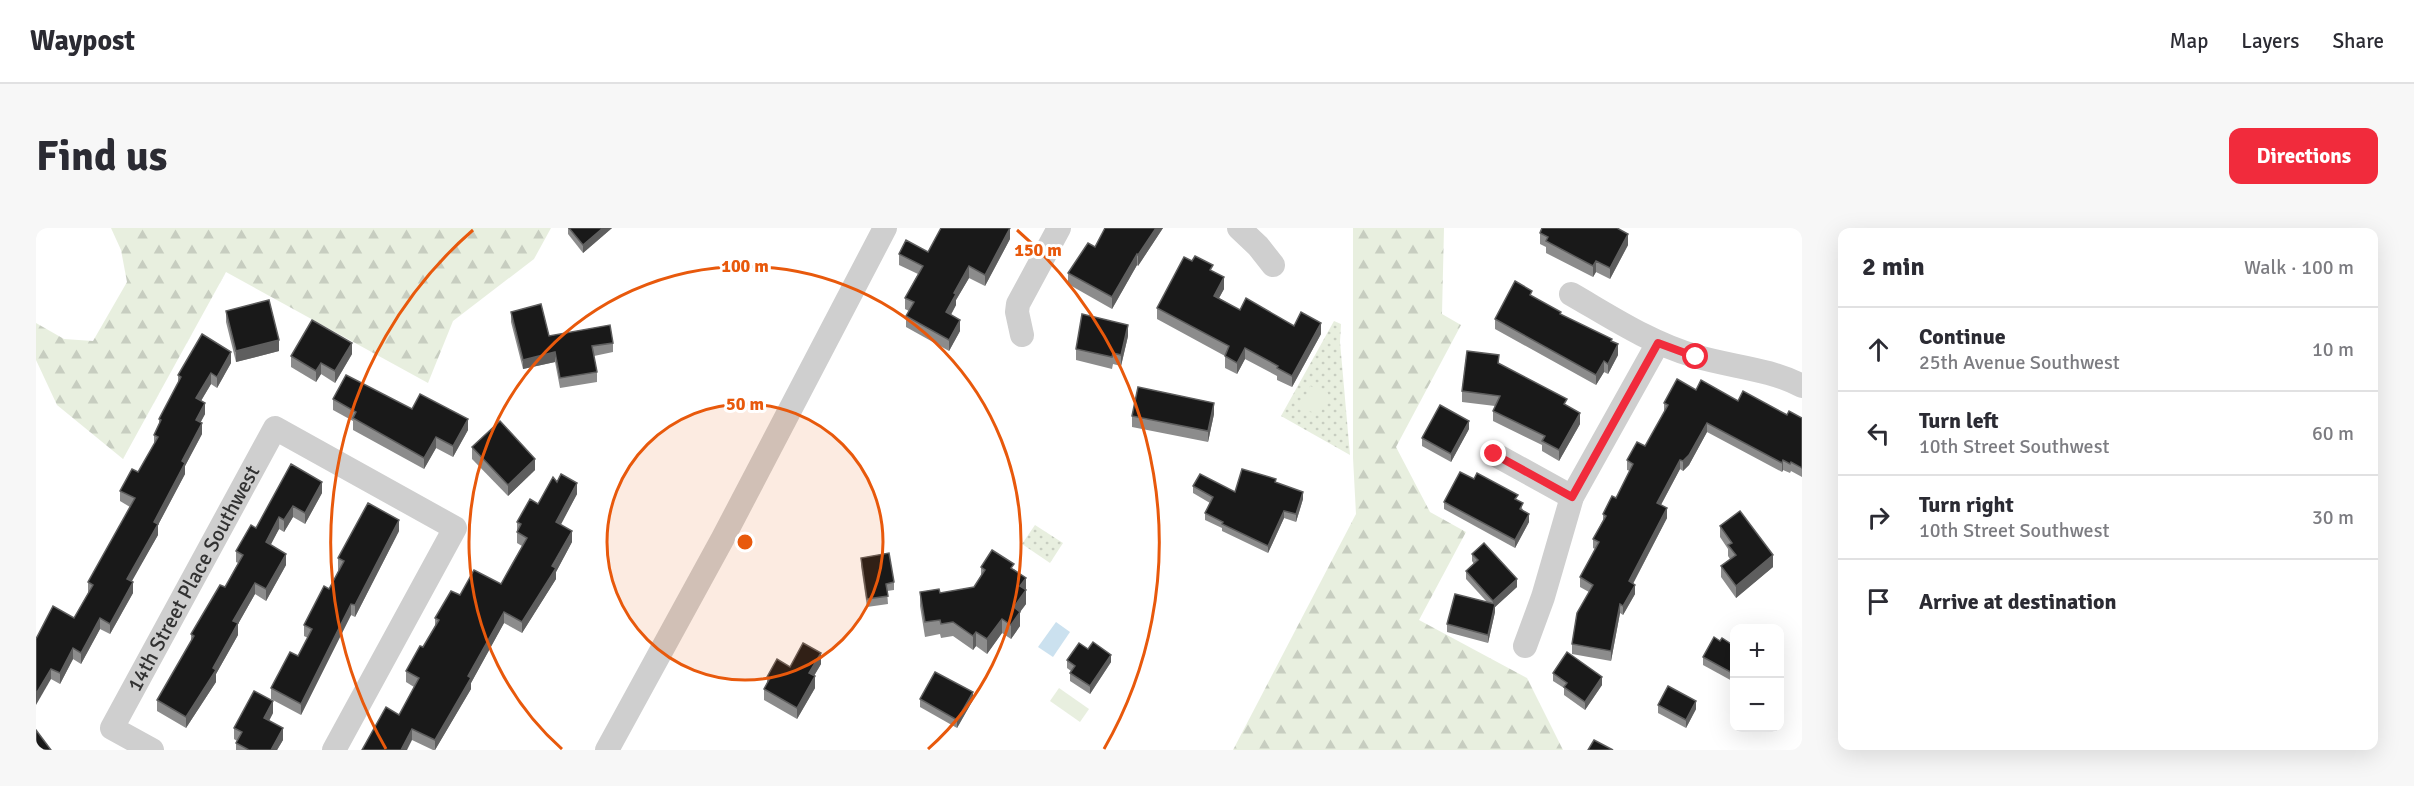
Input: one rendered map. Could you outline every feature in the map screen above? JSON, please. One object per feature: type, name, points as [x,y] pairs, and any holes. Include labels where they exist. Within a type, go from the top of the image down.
[{"type":"street","points":[[607,750],[723,538],[885,228]]},
{"type":"street","points":[[1022,335],[1017,312],[1018,304],[1059,228]]},
{"type":"street","points":[[1239,228],[1258,246],[1273,265]]},
{"type":"street","points":[[1571,294],[1658,343],[1696,357],[1766,371],[1802,386]]},
{"type":"street","points":[[1525,646],[1543,597],[1572,497],[1658,343]]},
{"type":"street","name":"14th Street Place Southwest","points":[[152,750],[112,728],[275,428],[455,528],[334,750]]},
{"type":"street","points":[[1494,454],[1572,497]]},
{"type":"green space","points":[[111,228],[551,228],[534,259],[453,321],[428,383],[226,272],[123,459],[57,405],[36,360],[36,323],[64,339],[93,341],[127,282],[121,250]]},
{"type":"green space","points":[[1353,228],[1444,228],[1442,314],[1461,325],[1396,447],[1430,512],[1466,532],[1419,620],[1527,678],[1563,750],[1233,750],[1356,514],[1353,458]]},
{"type":"green space","points":[[1334,321],[1341,324],[1340,342],[1350,455],[1281,416]]},
{"type":"green space","points":[[1310,386],[1328,393],[1320,415],[1301,408]]},
{"type":"green space","points":[[1035,525],[1063,543],[1050,563],[1022,544]]},
{"type":"green space","points":[[1059,688],[1089,709],[1080,722],[1050,701]]},
{"type":"water","points":[[1056,622],[1070,632],[1053,657],[1038,647]]},
{"type":"building","points":[[569,228],[603,228],[583,245]]},
{"type":"building","points":[[941,228],[1010,228],[985,275],[969,266],[954,293],[956,294],[946,312],[960,320],[949,340],[906,316],[914,302],[905,298],[923,266],[899,254],[906,240],[928,252]]},
{"type":"building","points":[[1105,228],[1156,228],[1137,254],[1112,297],[1068,273],[1088,243],[1095,247]]},
{"type":"building","points":[[1542,228],[1617,228],[1628,234],[1610,268],[1596,261],[1593,266],[1546,241],[1548,237],[1540,233]]},
{"type":"building","points":[[1195,256],[1213,265],[1210,270],[1224,277],[1214,296],[1240,310],[1246,298],[1294,326],[1301,312],[1321,323],[1292,376],[1245,348],[1237,363],[1225,356],[1229,346],[1157,308],[1184,257],[1192,261]]},
{"type":"building","points":[[1515,281],[1532,291],[1530,295],[1561,312],[1560,314],[1618,344],[1608,364],[1604,361],[1596,375],[1495,319]]},
{"type":"building","points":[[269,300],[279,340],[236,351],[226,311]]},
{"type":"building","points":[[541,304],[549,336],[610,325],[613,343],[592,346],[597,372],[560,378],[555,352],[523,360],[511,312]]},
{"type":"building","points":[[1082,314],[1128,325],[1121,355],[1113,353],[1112,357],[1076,349]]},
{"type":"building","points":[[312,320],[352,343],[335,371],[321,363],[316,371],[291,356]]},
{"type":"building","points":[[202,334],[231,352],[217,377],[211,373],[196,398],[205,403],[196,420],[202,423],[182,461],[185,463],[154,522],[158,524],[127,579],[133,582],[110,624],[100,618],[81,653],[73,648],[60,673],[51,669],[36,694],[36,639],[53,606],[74,618],[93,585],[88,582],[135,498],[120,491],[132,469],[138,472],[158,437],[154,435],[161,420],[159,419],[181,377],[178,375]]},
{"type":"building","points":[[1467,351],[1499,355],[1498,363],[1567,399],[1564,404],[1580,413],[1559,450],[1542,441],[1545,436],[1493,411],[1500,396],[1462,391]]},
{"type":"building","points":[[346,375],[412,409],[420,394],[468,419],[453,446],[436,437],[424,458],[353,418],[356,412],[333,399]]},
{"type":"building","points":[[1677,379],[1696,390],[1701,380],[1738,401],[1743,391],[1787,415],[1789,411],[1802,418],[1802,468],[1783,460],[1782,463],[1707,423],[1689,455],[1683,461],[1680,460],[1657,503],[1667,508],[1629,581],[1635,585],[1623,606],[1620,604],[1611,651],[1572,644],[1577,613],[1593,585],[1580,577],[1599,542],[1593,539],[1606,516],[1603,514],[1612,496],[1616,498],[1633,464],[1627,460],[1637,442],[1645,446],[1668,405],[1664,403]]},
{"type":"building","points":[[1138,387],[1214,403],[1208,431],[1132,416]]},
{"type":"building","points":[[1440,405],[1469,421],[1451,454],[1422,438]]},
{"type":"building","points":[[500,421],[535,459],[508,485],[472,447]]},
{"type":"building","points":[[291,464],[322,482],[305,513],[293,506],[284,520],[279,517],[266,542],[286,554],[266,589],[255,583],[233,621],[238,623],[213,668],[216,670],[186,717],[157,700],[194,636],[191,634],[220,585],[225,587],[243,555],[236,551],[251,525],[256,528]]},
{"type":"building","points":[[1242,469],[1276,479],[1275,482],[1303,492],[1296,514],[1284,511],[1268,546],[1222,524],[1223,522],[1205,513],[1213,497],[1193,486],[1200,474],[1235,492]]},
{"type":"building","points":[[1460,472],[1474,479],[1477,473],[1518,495],[1515,499],[1523,503],[1520,509],[1529,514],[1515,540],[1444,502]]},
{"type":"building","points":[[561,474],[577,483],[556,522],[572,531],[552,566],[556,568],[522,622],[504,612],[468,676],[471,678],[435,740],[412,729],[401,750],[362,750],[386,707],[399,715],[419,678],[406,671],[420,646],[423,647],[439,620],[435,618],[451,591],[460,595],[474,570],[501,584],[527,538],[517,532],[521,524],[517,522],[530,499],[538,504],[553,477],[557,482]]},
{"type":"building","points":[[368,503],[399,520],[355,605],[351,604],[301,704],[271,688],[290,652],[298,656],[312,629],[304,625],[324,586],[329,589],[344,561],[338,558]]},
{"type":"building","points":[[1740,511],[1773,555],[1736,586],[1721,566],[1736,555],[1728,545],[1732,543],[1720,526]]},
{"type":"building","points":[[1484,543],[1517,579],[1493,601],[1466,571],[1478,560],[1472,554]]},
{"type":"building","points":[[992,550],[1014,564],[1011,568],[1026,578],[1020,586],[1026,590],[1014,607],[1020,612],[1011,625],[1002,619],[987,639],[976,632],[973,636],[953,622],[941,624],[940,620],[925,622],[920,592],[939,589],[940,593],[974,587],[985,570],[981,567]]},
{"type":"building","points":[[889,553],[894,582],[886,584],[888,596],[867,599],[861,558]]},
{"type":"building","points":[[1455,594],[1495,604],[1488,635],[1447,624]]},
{"type":"building","points":[[1714,637],[1720,641],[1722,638],[1730,643],[1730,672],[1703,657]]},
{"type":"building","points":[[1093,642],[1111,655],[1090,686],[1070,673],[1075,666],[1067,660],[1079,643],[1088,649]]},
{"type":"building","points":[[803,643],[821,653],[809,673],[815,676],[797,708],[764,689],[770,678],[767,677],[777,659],[790,667]]},
{"type":"building","points":[[1567,652],[1602,677],[1585,702],[1564,687],[1567,683],[1553,673]]},
{"type":"building","points":[[935,672],[973,692],[957,720],[920,699]]},
{"type":"building","points":[[1668,686],[1696,701],[1686,720],[1658,705]]},
{"type":"building","points":[[254,691],[273,701],[264,718],[283,728],[271,750],[249,750],[236,743],[242,732],[234,728]]},
{"type":"building","points":[[36,730],[51,750],[36,750]]},
{"type":"building","points":[[1594,740],[1613,750],[1588,750]]},
{"type":"route","points":[[1494,454],[1572,497],[1658,343],[1696,357]]}]
